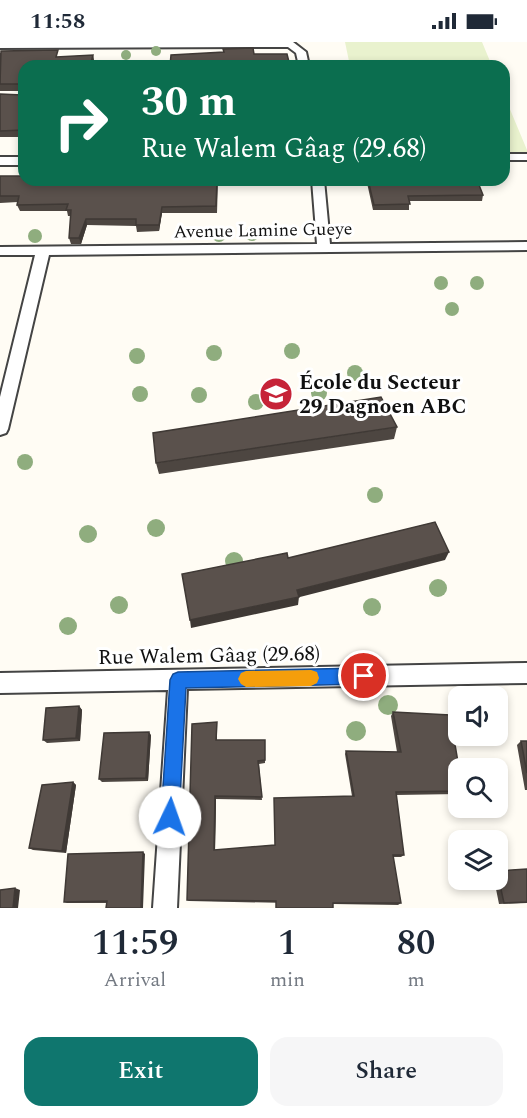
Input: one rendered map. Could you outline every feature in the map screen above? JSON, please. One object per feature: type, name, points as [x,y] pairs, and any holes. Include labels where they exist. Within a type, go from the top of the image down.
[{"type":"street","points":[[0,45],[289,44],[299,48],[303,53],[304,60]]},
{"type":"street","points":[[510,158],[527,157]]},
{"type":"street","points":[[0,161],[18,161]]},
{"type":"street","points":[[319,186],[324,248]]},
{"type":"street","name":"Avenue Lamine Gueye","points":[[0,251],[527,246]]},
{"type":"street","points":[[0,429],[43,251]]},
{"type":"street","name":"Rue Walem Gâag (29.68)","points":[[0,683],[527,673]]},
{"type":"street","points":[[165,908],[178,680]]},
{"type":"green space","points":[[345,42],[482,42],[490,60],[349,60]]},
{"type":"green space","points":[[510,109],[527,150],[527,152],[510,152]]},
{"type":"building","points":[[253,48],[254,54],[287,54],[288,60],[171,60],[171,55],[224,52],[223,49]]},
{"type":"building","points":[[58,50],[56,57],[93,55],[92,60],[18,60],[18,84],[0,84],[1,51]]},
{"type":"building","points":[[0,94],[18,95],[18,130],[0,131]]},
{"type":"building","points":[[0,176],[18,176],[18,186],[217,186],[216,206],[162,207],[159,225],[136,225],[136,219],[86,219],[79,238],[69,238],[71,210],[66,210],[68,204],[17,205],[19,196],[0,196]]},
{"type":"building","points":[[369,186],[479,186],[483,195],[408,196],[410,204],[374,205]]},
{"type":"building","points":[[381,397],[397,427],[156,463],[153,433]]},
{"type":"building","points":[[435,522],[449,552],[297,590],[299,597],[190,620],[182,574],[287,553],[288,558]]},
{"type":"building","points":[[79,706],[76,738],[43,740],[46,708]]},
{"type":"building","points":[[393,712],[448,715],[448,746],[455,746],[457,758],[448,758],[448,791],[396,792],[404,855],[393,855],[401,903],[333,903],[333,908],[276,908],[276,901],[187,900],[192,724],[217,722],[216,740],[265,740],[265,760],[258,761],[262,797],[215,796],[214,850],[275,845],[274,798],[354,796],[346,751],[401,752]]},
{"type":"building","points":[[149,732],[146,778],[99,779],[104,733]]},
{"type":"building","points":[[521,741],[527,741],[527,773]]},
{"type":"building","points":[[73,782],[62,851],[29,848],[42,785]]},
{"type":"building","points":[[143,852],[141,908],[106,908],[107,901],[64,902],[68,854]]},
{"type":"building","points":[[527,869],[527,902],[504,903],[501,890],[508,890],[508,870]]},
{"type":"building","points":[[15,888],[13,908],[0,908],[0,890]]},
{"type":"slow traffic","points":[[246,679],[311,678]]},
{"type":"place","name":"École du Secteur 29 Dagnoen ABC","points":[[276,394]]},
{"type":"route","points":[[170,817],[178,680],[364,676]]}]
